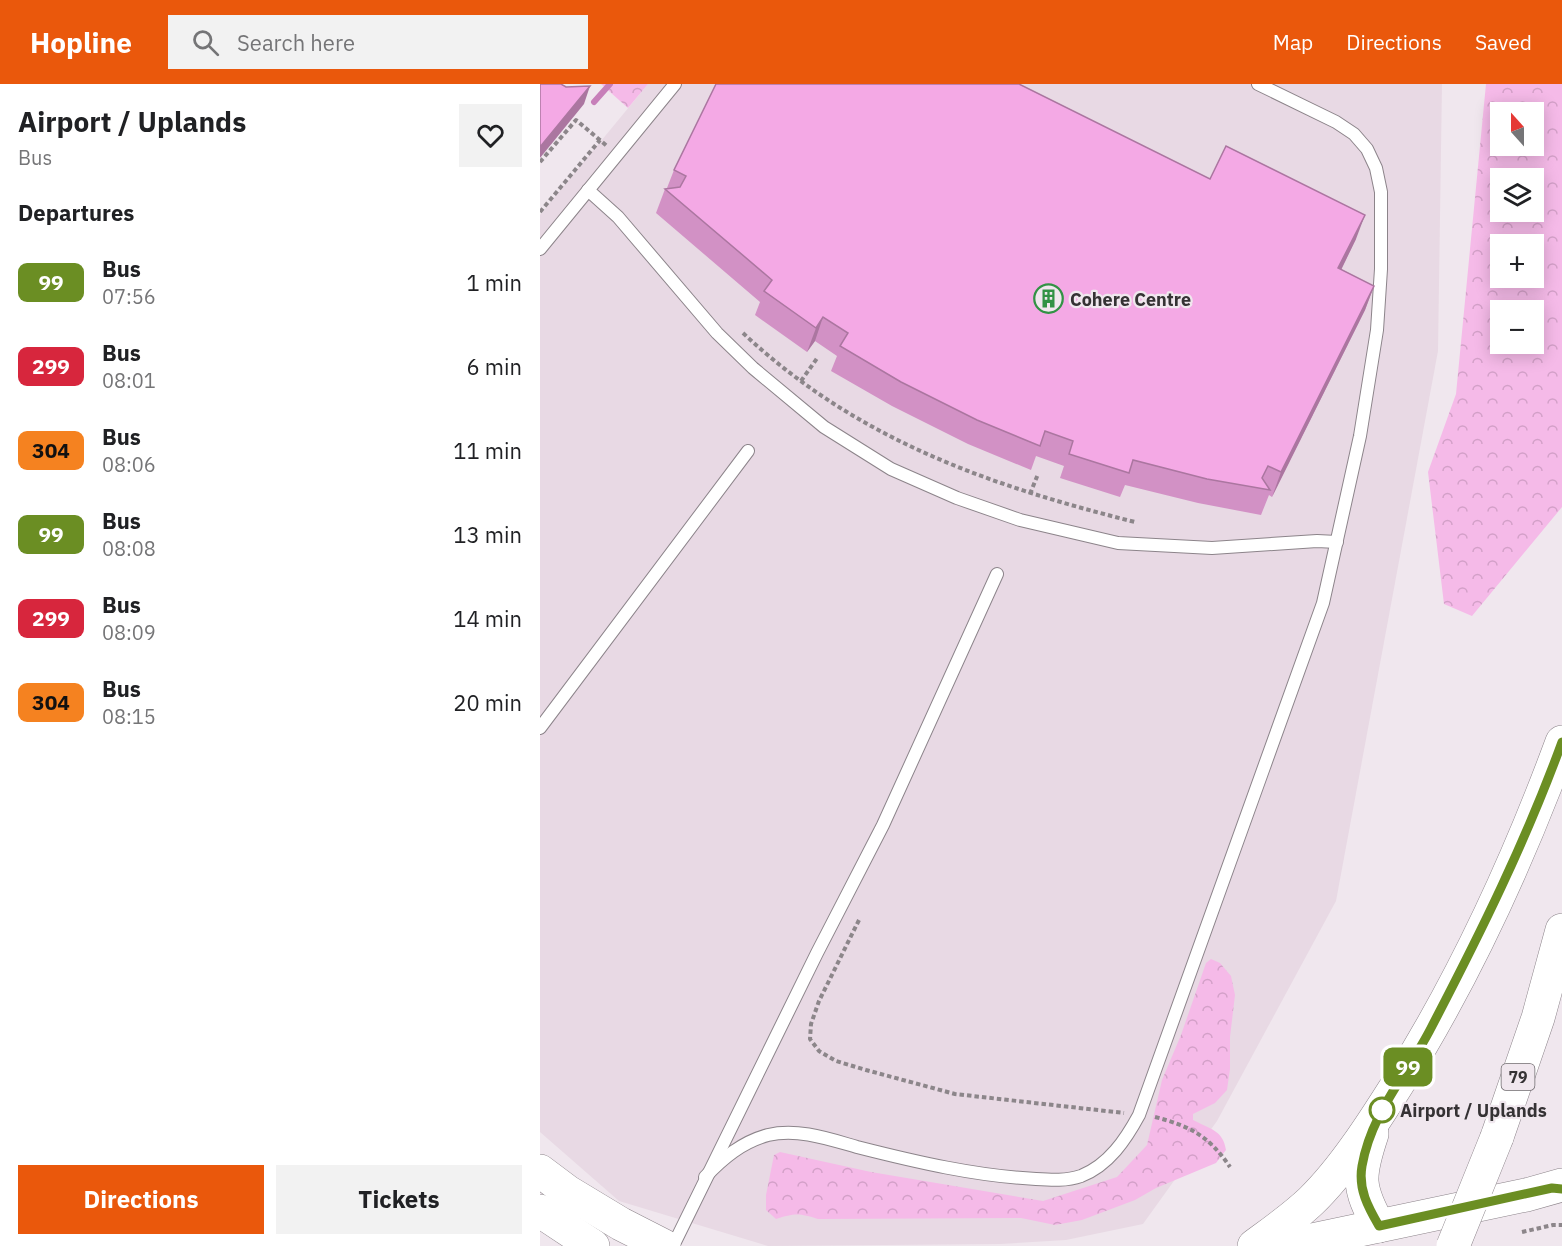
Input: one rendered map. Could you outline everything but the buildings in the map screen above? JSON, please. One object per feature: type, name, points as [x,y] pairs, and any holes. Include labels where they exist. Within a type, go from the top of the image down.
[{"type":"main road","points":[[1254,1246],[1291,1219],[1330,1179],[1378,1115],[1426,1039],[1483,929],[1517,855],[1562,742]]},
{"type":"main road","name":"79","points":[[1453,1246],[1497,1137],[1538,1018],[1562,930]]},
{"type":"main road","points":[[1538,1018],[1562,980]]},
{"type":"main road","points":[[1378,1115],[1365,1155],[1361,1177],[1366,1203],[1379,1226]]},
{"type":"main road","points":[[540,1171],[568,1192],[621,1224],[664,1246]]},
{"type":"main road","points":[[1284,1246],[1559,1187]]},
{"type":"main road","points":[[540,1211],[593,1246]]},
{"type":"lane","points":[[540,249],[675,84]]},
{"type":"lane","points":[[705,1177],[720,1161],[751,1140],[791,1132],[907,1160],[962,1170],[1020,1178],[1069,1179],[1090,1172],[1104,1163],[1129,1134],[1139,1115],[1323,603],[1360,436],[1374,353],[1380,269],[1381,192],[1376,168],[1367,150],[1354,134],[1336,122],[1258,84]]},
{"type":"lane","points":[[588,190],[618,218],[717,333],[753,368],[824,427],[891,469],[957,498],[1020,520],[1118,543],[1212,548],[1317,541],[1337,542]]},
{"type":"lane","points":[[540,728],[748,451]]},
{"type":"lane","points":[[673,1246],[705,1177],[883,825],[997,574]]},
{"type":"path","points":[[540,162],[565,129],[576,120],[607,146]]},
{"type":"path","points":[[540,212],[600,140]]},
{"type":"path","points":[[741,330],[764,352],[801,381],[848,413],[894,439],[944,462],[1030,494],[1135,522]]},
{"type":"path","points":[[801,381],[818,357]]},
{"type":"path","points":[[1030,494],[1038,474]]},
{"type":"path","points":[[859,920],[819,1001],[811,1024],[810,1039],[819,1051],[836,1061],[866,1071],[955,1094],[1156,1117],[1183,1125],[1203,1136],[1218,1150],[1230,1167]]},
{"type":"path","points":[[1522,1232],[1562,1225]]},
{"type":"shaded area","points":[[648,84],[1442,84],[1438,351],[1336,901],[1217,1121],[1143,1224],[1066,1240],[1000,1244],[768,1246],[619,1201],[540,1132],[540,215]]},
{"type":"green space","points":[[601,84],[648,84],[628,108]]},
{"type":"green space","points":[[1486,84],[1562,84],[1562,507],[1472,616],[1444,604],[1428,472],[1456,394]]},
{"type":"green space","points":[[1211,959],[1220,963],[1231,976],[1235,995],[1227,1090],[1215,1103],[1193,1114],[1193,1120],[1215,1131],[1222,1138],[1226,1150],[1216,1163],[1156,1188],[1135,1200],[1082,1220],[1055,1225],[1021,1218],[818,1219],[797,1214],[776,1219],[766,1210],[766,1195],[774,1155],[780,1152],[871,1172],[1043,1201],[1117,1177],[1147,1145],[1162,1080],[1181,1035],[1206,963]]},
{"type":"waterway","points":[[594,102],[610,84]]},
{"type":"bus line","name":"99","points":[[1562,742],[1517,855],[1483,929],[1426,1039],[1378,1115],[1365,1155],[1361,1177],[1366,1203],[1379,1226],[1552,1188],[1562,1189]]},
{"type":"place","name":"Cohere Centre","points":[[1049,299]]},
{"type":"place","name":"Airport / Uplands","points":[[1382,1110]]}]
